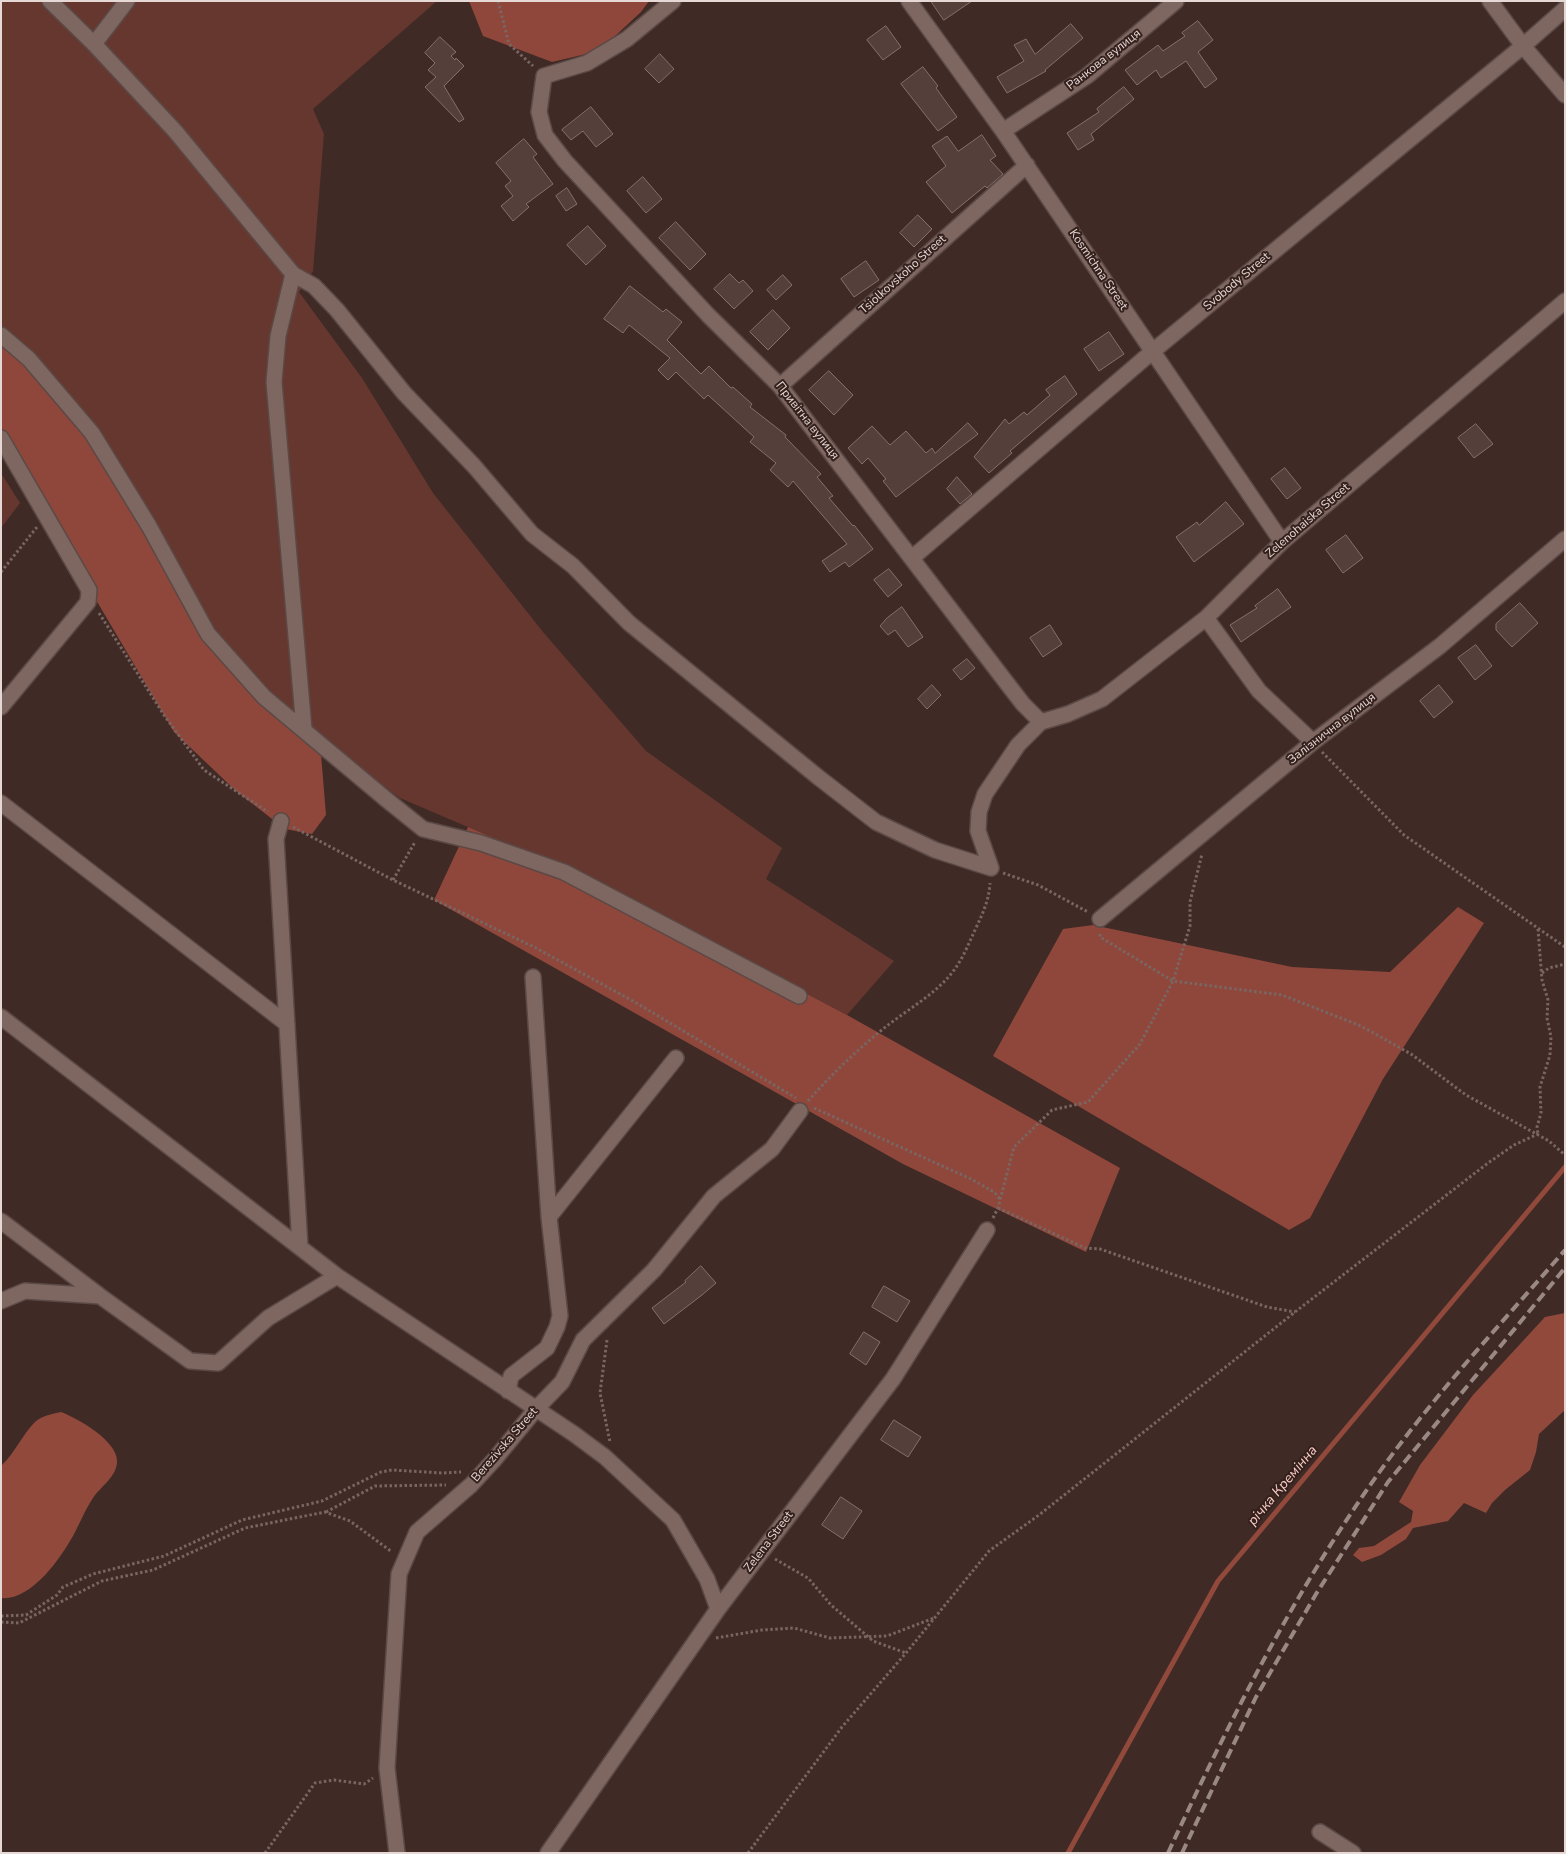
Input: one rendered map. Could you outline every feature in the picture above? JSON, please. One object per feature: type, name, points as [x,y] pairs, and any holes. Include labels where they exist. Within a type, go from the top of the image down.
[{"type":"street","points":[[50,1],[94,44],[175,131],[292,274],[314,286],[337,310],[404,393],[474,466],[532,534],[573,566],[629,623],[876,822],[935,850],[990,868]]},
{"type":"street","points":[[94,44],[126,1]]},
{"type":"street","points":[[544,76],[588,63],[627,39],[673,1]]},
{"type":"street","name":"Kosmichna Street","points":[[909,1],[1027,165],[1282,542]]},
{"type":"street","name":"Ранкова вулиця","points":[[1003,131],[1087,76],[1176,1]]},
{"type":"street","points":[[1490,1],[1523,46],[1565,95]]},
{"type":"street","name":"Svobody Street","points":[[912,558],[1153,351],[1523,46],[1565,9]]},
{"type":"street","name":"Привітна вулиця","points":[[544,76],[539,112],[544,135],[566,162],[708,316],[780,386],[1012,690],[1041,722]]},
{"type":"street","name":"Tsiolkovskoho Street","points":[[780,386],[1027,165]]},
{"type":"street","points":[[292,274],[278,336],[274,382],[304,729]]},
{"type":"street","name":"Zelenohaiska Street","points":[[1041,722],[1068,714],[1102,700],[1206,618],[1282,542],[1565,301]]},
{"type":"street","points":[[1,335],[29,359],[92,433],[149,526],[208,634],[264,697],[423,829],[481,843],[564,872],[799,996]]},
{"type":"street","points":[[1,438],[89,590],[90,597],[88,602],[1,707]]},
{"type":"street","name":"Залізнична вулиця","points":[[1100,919],[1210,830],[1313,742],[1440,646],[1565,539]]},
{"type":"street","points":[[1206,618],[1258,691],[1313,742]]},
{"type":"street","points":[[990,868],[978,831],[979,812],[986,794],[1018,745],[1041,722]]},
{"type":"street","points":[[1,803],[287,1024]]},
{"type":"street","points":[[281,821],[276,839],[300,1247]]},
{"type":"street","points":[[508,1391],[511,1376],[547,1348],[558,1327],[560,1316],[549,1217],[533,977]]},
{"type":"street","points":[[1,1017],[337,1276],[574,1434],[616,1467],[673,1520],[707,1579],[718,1609]]},
{"type":"street","points":[[549,1217],[676,1058]]},
{"type":"street","name":"Berezivska Street","points":[[397,1853],[387,1768],[399,1574],[417,1532],[467,1478],[494,1460],[536,1409],[562,1382],[583,1340],[654,1270],[714,1196],[772,1149],[803,1107]]},
{"type":"street","points":[[1,1221],[190,1361],[218,1363],[268,1318],[337,1276]]},
{"type":"street","name":"Zelena Street","points":[[548,1853],[718,1609],[893,1379],[988,1230]]},
{"type":"street","points":[[1,1301],[25,1291],[100,1296]]},
{"type":"street","points":[[1320,1832],[1353,1853]]},
{"type":"path","points":[[498,1],[509,44],[544,76]]},
{"type":"path","points":[[1,572],[47,515]]},
{"type":"path","points":[[90,597],[164,716],[204,770],[281,821],[393,880],[542,952],[632,1000],[803,1107],[971,1179],[994,1192],[1000,1199]]},
{"type":"path","points":[[1313,742],[1404,835],[1565,947]]},
{"type":"path","points":[[393,880],[423,829]]},
{"type":"path","points":[[1210,830],[1190,902],[1190,926],[1173,981],[1140,1044],[1088,1102],[1052,1110],[1014,1146],[998,1208],[1085,1248],[1100,1249],[1266,1307],[1295,1312]]},
{"type":"path","points":[[803,1107],[824,1083],[854,1054],[882,1030],[932,993],[951,974],[966,950],[987,902],[990,868],[1038,885],[1100,919],[1100,937],[1173,981],[1282,995],[1361,1026],[1411,1054],[1466,1096],[1538,1134],[1565,1155]]},
{"type":"path","points":[[1538,928],[1542,974],[1548,1000],[1547,1018],[1551,1037],[1550,1055],[1540,1087],[1541,1113],[1536,1126],[1538,1134]]},
{"type":"path","points":[[1542,974],[1549,968],[1565,964]]},
{"type":"path","points":[[748,1853],[842,1727],[949,1602],[989,1552],[1039,1515],[1295,1312],[1488,1163],[1514,1145],[1538,1134]]},
{"type":"path","points":[[609,1315],[600,1393],[616,1467]]},
{"type":"path","points":[[1,1616],[26,1615],[57,1596],[63,1587],[93,1574],[164,1556],[242,1520],[322,1501],[382,1472],[392,1470],[442,1473],[467,1478]]},
{"type":"path","points":[[1,1622],[19,1623],[102,1581],[152,1570],[245,1528],[325,1512],[375,1486],[467,1478]]},
{"type":"path","points":[[325,1512],[350,1521],[391,1551],[399,1574]]},
{"type":"path","points":[[761,1553],[781,1561],[808,1578],[831,1605],[873,1641],[906,1653]]},
{"type":"path","points":[[694,1644],[719,1637],[794,1628],[830,1638],[887,1636],[935,1618],[949,1602]]},
{"type":"path","points":[[264,1853],[315,1783],[334,1780],[364,1784],[387,1768]]},
{"type":"shaded area","points":[[1,1],[437,1],[313,109],[324,134],[313,271],[299,292],[362,378],[433,493],[543,632],[646,751],[782,848],[766,879],[894,961],[847,1015],[587,878],[400,798],[273,708],[199,625],[1,338]]},
{"type":"shaded area","points":[[469,1],[649,1],[641,12],[599,51],[552,62],[483,36]]},
{"type":"shaded area","points":[[1,338],[28,359],[137,501],[199,625],[320,742],[326,815],[312,834],[285,829],[236,791],[174,732],[1,439]]},
{"type":"shaded area","points":[[1,473],[20,503],[1,528]]},
{"type":"shaded area","points":[[468,827],[587,878],[847,1015],[1120,1168],[1086,1252],[903,1164],[434,900]]},
{"type":"shaded area","points":[[1458,907],[1484,923],[1383,1079],[1310,1218],[1289,1230],[993,1056],[1063,929],[1093,925],[1292,967],[1390,972]]},
{"type":"shaded area","points":[[1565,1313],[1565,1410],[1539,1434],[1530,1470],[1505,1490],[1492,1503],[1486,1513],[1464,1503],[1448,1521],[1413,1528],[1406,1539],[1381,1555],[1362,1562],[1353,1555],[1359,1548],[1374,1546],[1411,1522],[1413,1511],[1399,1502],[1420,1465],[1473,1395],[1545,1317]]},
{"type":"shaded area","points":[[61,1412],[76,1419],[103,1438],[115,1452],[117,1466],[112,1476],[93,1498],[73,1536],[52,1567],[34,1586],[23,1593],[1,1598],[1,1466],[37,1420],[50,1414]]},
{"type":"building","points":[[931,1],[972,1],[944,20]]},
{"type":"building","points":[[1198,21],[1213,40],[1198,52],[1217,79],[1205,88],[1186,61],[1161,78],[1156,70],[1137,85],[1125,70],[1158,45],[1163,51],[1185,36],[1182,33]]},
{"type":"building","points":[[1071,24],[1083,38],[1046,71],[1007,93],[997,77],[1024,61],[1014,45],[1026,39],[1035,54]]},
{"type":"building","points":[[886,26],[901,47],[883,60],[867,40]]},
{"type":"building","points":[[440,37],[456,52],[451,56],[464,66],[444,86],[464,119],[459,122],[425,87],[436,77],[428,70],[435,63],[425,53]]},
{"type":"building","points":[[660,54],[674,69],[659,83],[645,69]]},
{"type":"building","points":[[923,67],[938,86],[936,88],[957,117],[938,131],[901,84]]},
{"type":"building","points":[[1124,87],[1134,99],[1091,134],[1094,140],[1078,150],[1067,133],[1099,112],[1097,109]]},
{"type":"building","points":[[591,107],[613,134],[596,147],[583,131],[571,140],[562,130]]},
{"type":"building","points":[[982,135],[996,156],[990,160],[1003,174],[952,213],[926,182],[946,166],[932,146],[947,136],[958,151]]},
{"type":"building","points":[[524,139],[537,154],[533,157],[553,184],[526,204],[529,207],[513,221],[501,206],[513,196],[505,186],[511,181],[496,163]]},
{"type":"building","points":[[643,177],[662,199],[646,213],[627,191]]},
{"type":"building","points":[[567,188],[577,204],[566,211],[556,196]]},
{"type":"building","points":[[918,215],[932,229],[914,247],[900,233]]},
{"type":"building","points":[[676,222],[706,254],[690,270],[659,238]]},
{"type":"building","points":[[588,226],[606,246],[586,265],[567,245]]},
{"type":"building","points":[[866,261],[879,280],[854,297],[841,279]]},
{"type":"building","points":[[730,274],[739,283],[743,280],[753,291],[734,309],[714,289]]},
{"type":"building","points":[[783,275],[792,285],[776,300],[767,290]]},
{"type":"building","points":[[630,286],[663,312],[666,309],[682,322],[667,340],[701,374],[709,366],[731,388],[733,387],[752,404],[750,407],[786,435],[785,437],[821,474],[817,477],[833,496],[829,498],[873,549],[849,567],[845,562],[830,572],[822,561],[847,544],[793,481],[788,487],[770,470],[776,463],[750,442],[754,437],[708,395],[704,399],[676,372],[668,380],[658,370],[670,358],[629,325],[623,333],[604,319]]},
{"type":"building","points":[[773,310],[790,328],[768,350],[750,332]]},
{"type":"building","points":[[1109,332],[1124,354],[1099,371],[1084,349]]},
{"type":"building","points":[[829,371],[853,395],[834,415],[809,390]]},
{"type":"building","points":[[1065,376],[1077,394],[1010,451],[1012,453],[989,473],[974,457],[1005,419],[1009,424],[1024,412],[1027,415],[1050,395],[1046,390]]},
{"type":"building","points":[[968,423],[978,434],[896,497],[883,481],[886,479],[868,458],[862,464],[848,448],[872,426],[890,445],[906,431],[926,453],[932,448],[935,453]]},
{"type":"building","points":[[1476,424],[1493,444],[1474,458],[1458,438]]},
{"type":"building","points":[[1285,468],[1301,488],[1287,499],[1271,479]]},
{"type":"building","points":[[957,477],[972,494],[960,504],[947,489]]},
{"type":"building","points":[[1226,502],[1244,524],[1194,562],[1176,537],[1197,522],[1199,525]]},
{"type":"building","points":[[1346,535],[1363,558],[1343,573],[1326,550]]},
{"type":"building","points":[[889,569],[902,585],[888,597],[874,580]]},
{"type":"building","points":[[1278,589],[1291,607],[1241,642],[1230,625],[1257,608],[1255,606]]},
{"type":"building","points":[[1520,603],[1538,623],[1512,647],[1496,630],[1496,624]]},
{"type":"building","points":[[902,607],[923,637],[908,647],[895,630],[888,635],[880,626]]},
{"type":"building","points":[[1050,625],[1062,644],[1043,657],[1030,638]]},
{"type":"building","points":[[1476,645],[1492,666],[1475,680],[1458,658]]},
{"type":"building","points":[[967,659],[975,668],[961,680],[953,670]]},
{"type":"building","points":[[932,685],[941,695],[927,709],[918,699]]},
{"type":"building","points":[[1439,685],[1453,702],[1434,718],[1420,701]]},
{"type":"building","points":[[701,1266],[716,1283],[664,1324],[652,1308],[686,1282]]},
{"type":"building","points":[[884,1286],[910,1301],[897,1322],[872,1307]]},
{"type":"building","points":[[864,1332],[880,1342],[866,1365],[850,1354]]},
{"type":"building","points":[[894,1420],[921,1437],[908,1457],[881,1440]]},
{"type":"building","points":[[841,1497],[862,1511],[843,1539],[822,1525]]},
{"type":"waterway","name":"річка Кремінна","points":[[1068,1853],[1218,1581],[1565,1167]]},
{"type":"railway","points":[[1168,1853],[1264,1659],[1347,1519],[1422,1416],[1565,1250]]},
{"type":"railway","points":[[1182,1853],[1256,1697],[1316,1594],[1388,1482],[1565,1268]]}]
